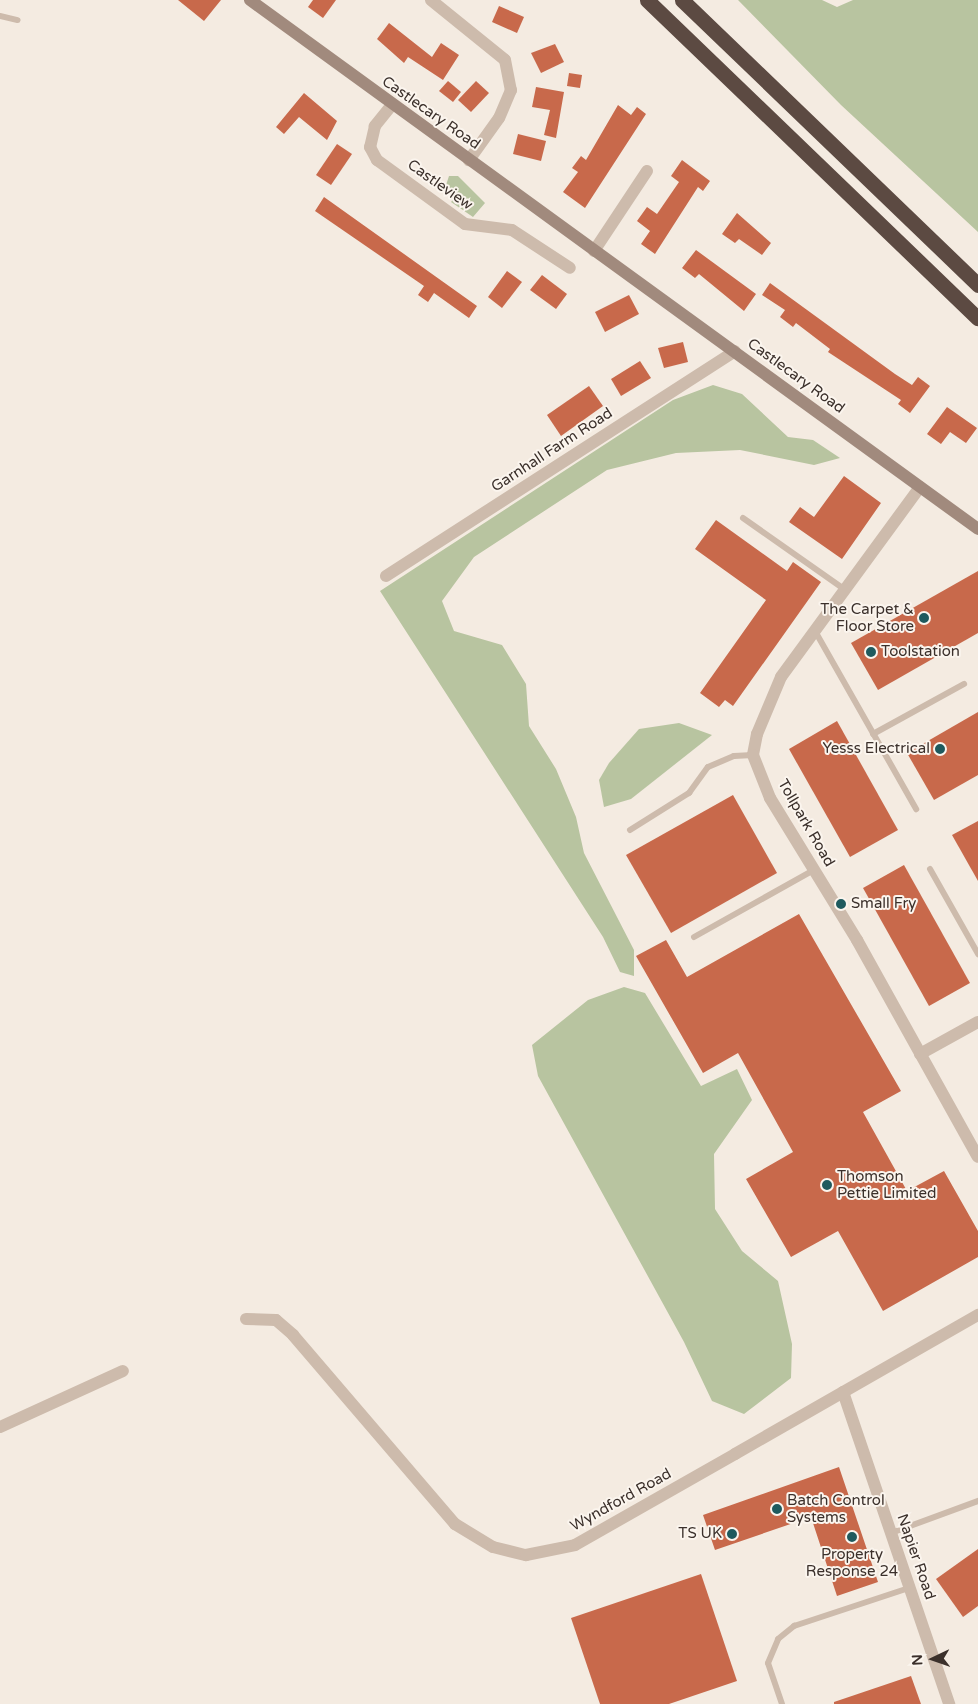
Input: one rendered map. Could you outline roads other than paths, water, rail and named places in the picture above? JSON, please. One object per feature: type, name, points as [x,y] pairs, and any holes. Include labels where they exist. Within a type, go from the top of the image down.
[{"type":"highway","points":[[646,0],[978,318]]},
{"type":"highway","points":[[682,0],[978,285]]},
{"type":"main road","name":"Castlecary Road","points":[[250,0],[391,106],[735,351],[978,529]]},
{"type":"street","points":[[431,0],[505,60],[511,90],[499,118],[469,160]]},
{"type":"street","name":"Castleview","points":[[391,106],[375,126],[370,148],[377,160],[465,224],[512,230],[570,268]]},
{"type":"street","points":[[594,251],[648,171]]},
{"type":"street","name":"Garnhall Farm Road","points":[[386,576],[735,351]]},
{"type":"street","points":[[753,755],[781,677],[920,487]]},
{"type":"street","name":"Tollpark Road","points":[[753,755],[770,798],[814,870],[978,1157]]},
{"type":"street","points":[[920,1054],[978,1022]]},
{"type":"street","name":"Wyndford Road","points":[[246,1319],[276,1320],[294,1335],[455,1524],[493,1547],[526,1555],[575,1545],[978,1315]]},
{"type":"street","points":[[0,1427],[123,1371]]},
{"type":"street","name":"Napier Road","points":[[843,1392],[949,1704]]},
{"type":"lane","points":[[0,16],[18,20]]},
{"type":"lane","points":[[743,518],[844,589]]},
{"type":"lane","points":[[814,630],[916,809]]},
{"type":"lane","points":[[873,734],[964,684]]},
{"type":"lane","points":[[630,830],[689,793],[708,767],[734,756],[753,755]]},
{"type":"lane","points":[[930,869],[978,954]]},
{"type":"lane","points":[[694,937],[814,870]]},
{"type":"lane","points":[[891,1533],[978,1501]]},
{"type":"lane","points":[[782,1704],[768,1663],[778,1639],[794,1626],[909,1588]]},
{"type":"place","name":"The Carpet & Floor Store","points":[[924,618]]},
{"type":"place","name":"Toolstation","points":[[871,652]]},
{"type":"place","name":"Yesss Electrical","points":[[940,749]]},
{"type":"place","name":"Small Fry","points":[[841,904]]},
{"type":"place","name":"Thomson Pettie Limited","points":[[827,1185]]},
{"type":"place","name":"Batch Control Systems","points":[[777,1509]]},
{"type":"place","name":"TS UK","points":[[732,1534]]},
{"type":"place","name":"Property Response 24","points":[[852,1537]]}]
